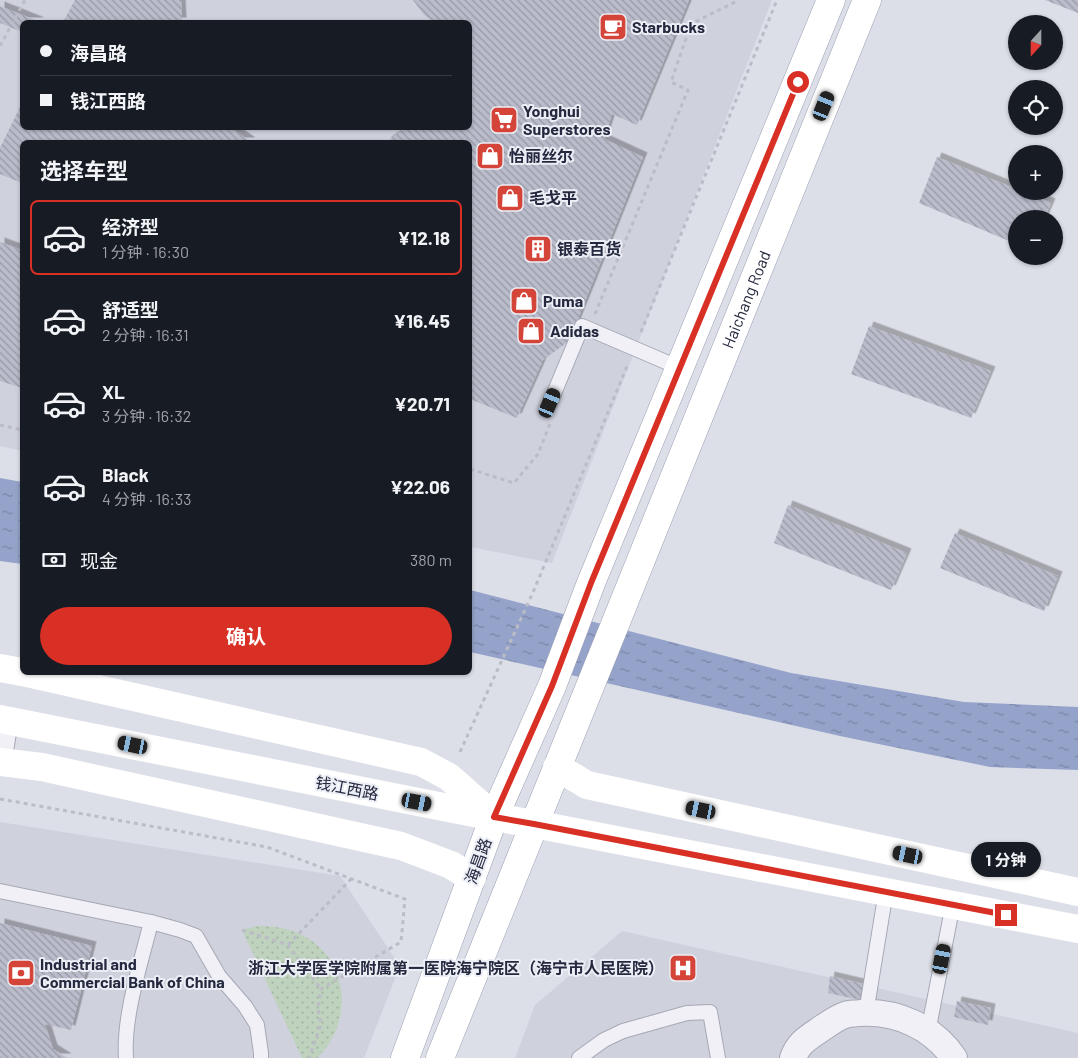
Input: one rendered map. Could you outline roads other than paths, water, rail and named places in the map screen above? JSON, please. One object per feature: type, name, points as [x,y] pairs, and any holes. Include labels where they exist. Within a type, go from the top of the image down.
[{"type":"main road","name":"海昌路","points":[[405,1058],[494,817],[552,686],[591,583],[832,0]]},
{"type":"main road","name":"Haichang Road","points":[[557,768],[867,0]]},
{"type":"main road","points":[[0,668],[20,671]]},
{"type":"main road","points":[[36,675],[421,762],[449,777],[494,817]]},
{"type":"main road","points":[[2,719],[17,748],[42,767]]},
{"type":"main road","name":"钱江西路","points":[[2,719],[494,817],[1078,929]]},
{"type":"main road","points":[[0,762],[42,767],[401,846],[451,865],[472,878]]},
{"type":"main road","points":[[440,1058],[557,768],[587,785],[1078,892]]},
{"type":"street","points":[[0,751],[2,719]]},
{"type":"street","points":[[792,1058],[797,1047],[828,1024],[846,1014],[866,1013],[894,1015],[921,1027],[948,1049],[954,1058]]},
{"type":"lane","points":[[550,403],[582,326],[680,368]]},
{"type":"lane","points":[[0,891],[151,922],[196,936],[219,976],[246,1006],[257,1025],[261,1058]]},
{"type":"lane","points":[[866,1013],[886,891]]},
{"type":"lane","points":[[928,1032],[953,904]]},
{"type":"lane","points":[[126,1058],[125,1041],[138,973],[151,922]]},
{"type":"lane","points":[[579,1058],[604,1040],[622,1031],[686,1013],[710,1012],[718,1058]]},
{"type":"water","points":[[0,478],[20,482],[20,564],[0,561]]},
{"type":"water","points":[[472,591],[791,673],[964,702],[1078,707],[1078,770],[990,767],[840,736],[472,652]]},
{"type":"place","name":"Starbucks","points":[[613,27]]},
{"type":"place","name":"Yonghui Superstores","points":[[504,120]]},
{"type":"place","name":"怡丽丝尔","points":[[490,156]]},
{"type":"place","name":"毛戈平","points":[[510,198]]},
{"type":"place","name":"银泰百货","points":[[538,249]]},
{"type":"place","name":"Puma","points":[[524,301]]},
{"type":"place","name":"Adidas","points":[[531,331]]},
{"type":"place","name":"浙江大学医学院附属第一医院海宁院区（海宁市人民医院）","points":[[683,968]]},
{"type":"place","name":"Industrial and Commercial Bank of China","points":[[21,973]]}]
